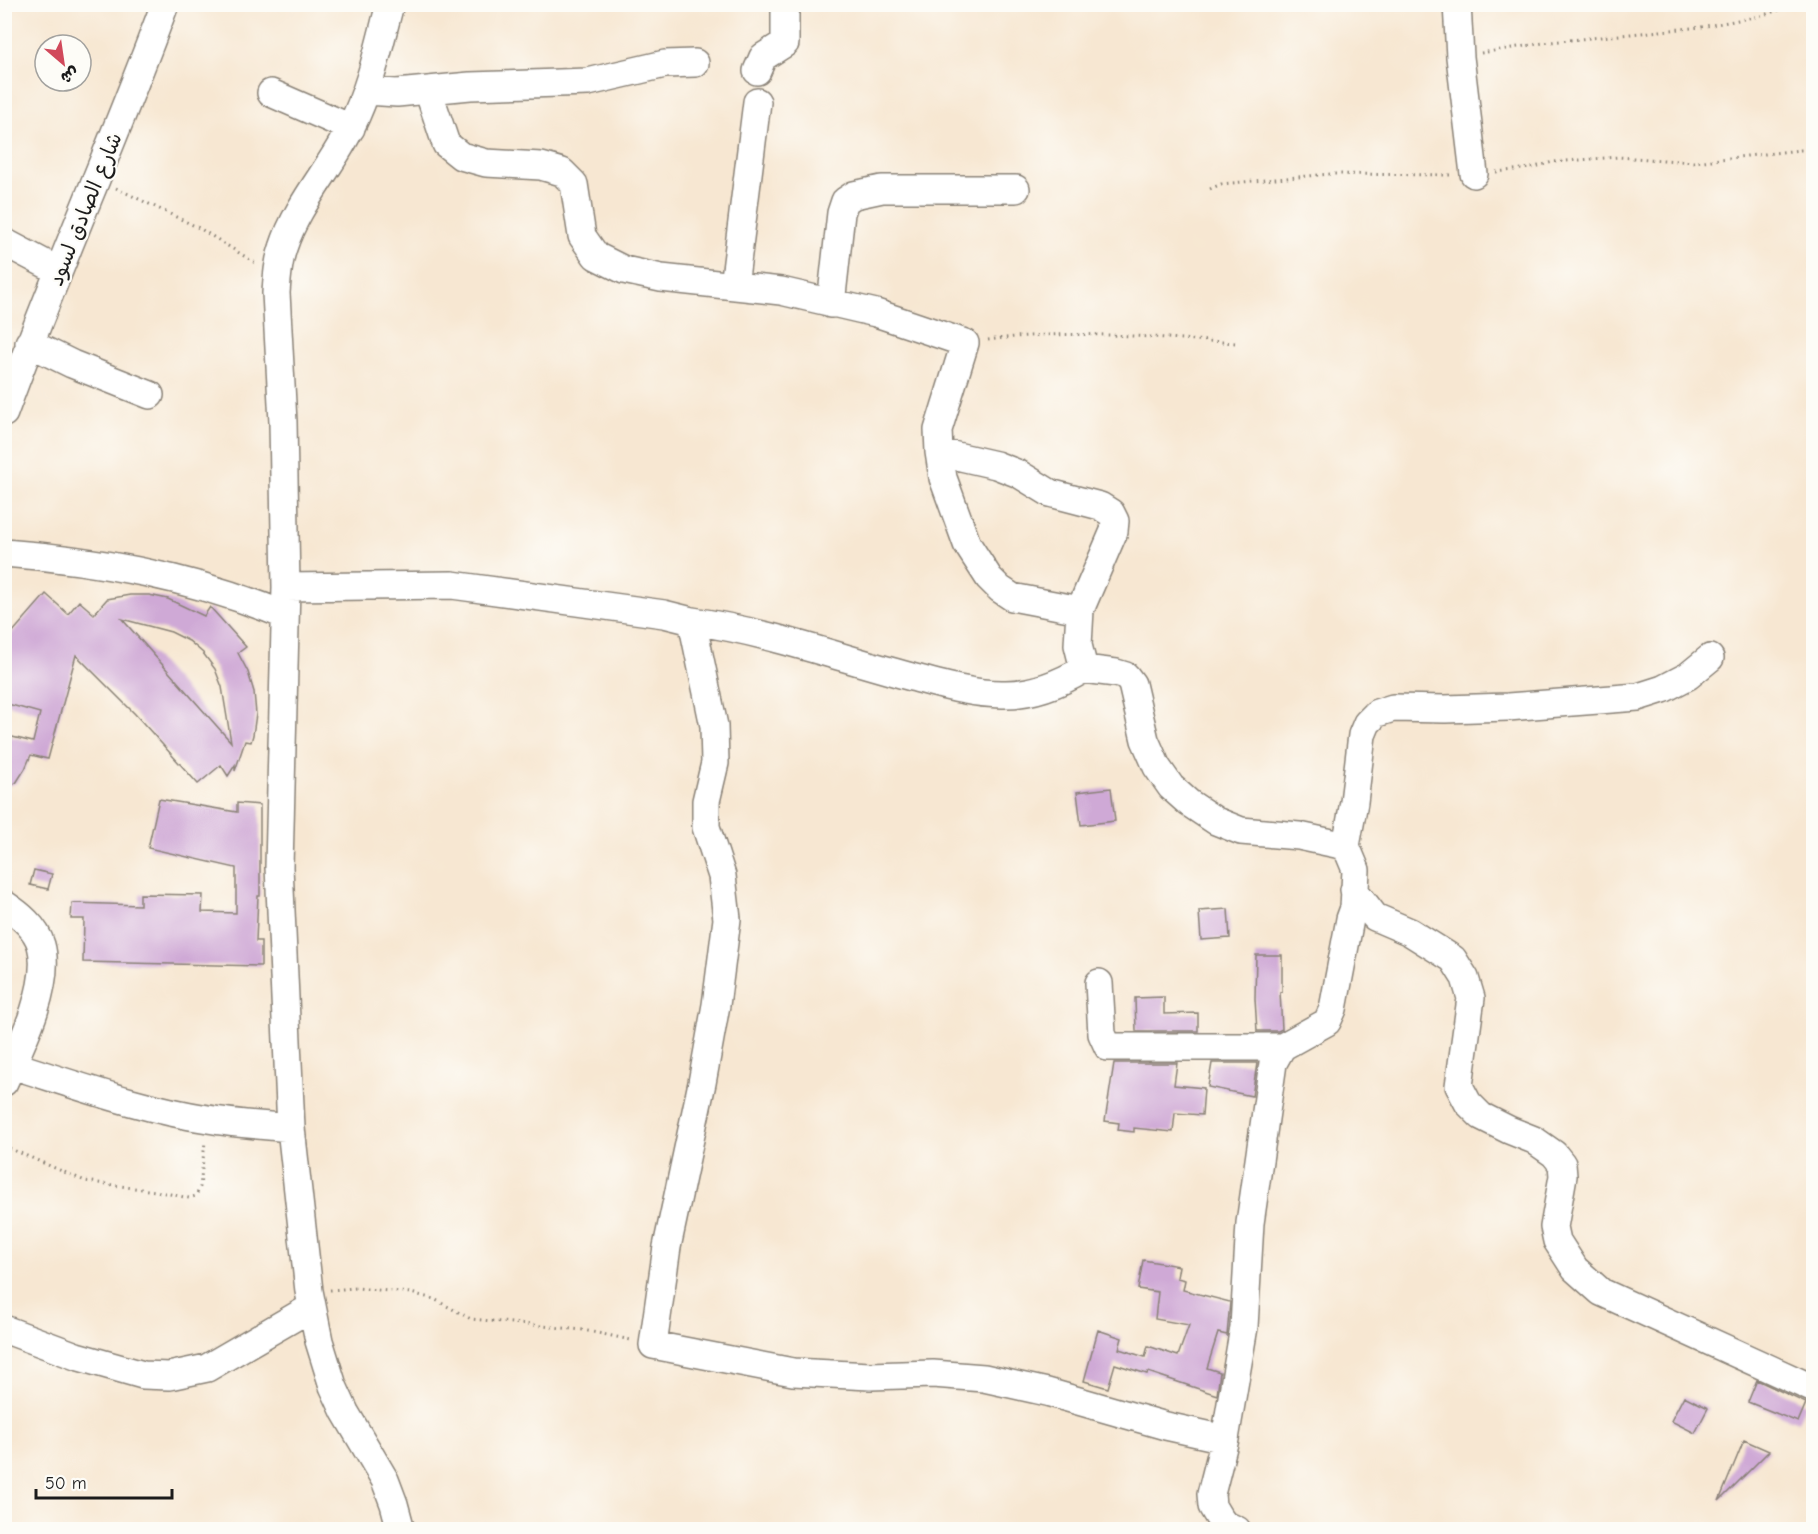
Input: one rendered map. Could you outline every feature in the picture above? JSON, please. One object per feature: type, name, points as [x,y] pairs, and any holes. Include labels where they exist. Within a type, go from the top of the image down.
[{"type":"street","name":"شارع الصادق لسود","points":[[4,413],[18,355],[59,272],[98,180],[165,4]]},
{"type":"street","points":[[390,4],[367,91],[351,128],[289,232],[283,248],[278,276],[276,293],[283,422],[286,587],[279,867],[291,1128],[310,1299],[319,1341],[333,1386],[345,1412],[385,1480],[401,1530]]},
{"type":"street","points":[[757,71],[764,57],[785,43],[785,4]]},
{"type":"street","points":[[1457,4],[1460,57],[1474,174]]},
{"type":"street","points":[[367,91],[397,93],[470,86],[588,82],[665,64],[695,63]]},
{"type":"street","points":[[429,90],[446,144],[461,156],[486,163],[541,166],[562,172],[574,184],[582,236],[596,256],[624,270],[661,278],[781,291],[876,314],[965,343],[938,430],[943,478],[964,535],[977,561],[989,578],[1012,597],[1080,610]]},
{"type":"street","points":[[271,93],[351,128]]},
{"type":"street","points":[[734,286],[757,102]]},
{"type":"street","points":[[831,304],[841,213],[845,201],[854,195],[882,189],[1016,189]]},
{"type":"street","points":[[4,242],[59,272]]},
{"type":"street","points":[[18,355],[72,364],[150,395]]},
{"type":"street","points":[[939,452],[996,465],[1019,474],[1050,494],[1100,506],[1111,513],[1115,521],[1114,531],[1080,610],[1078,645],[1084,669]]},
{"type":"street","points":[[4,553],[128,570],[208,587],[284,615]]},
{"type":"street","points":[[286,587],[452,585],[664,614],[733,628],[884,670],[969,690],[1003,694],[1050,687],[1084,669],[1116,673],[1125,676],[1132,684],[1145,740],[1157,767],[1171,787],[1189,803],[1216,821],[1241,831],[1299,836],[1346,846]]},
{"type":"street","points":[[692,621],[714,726],[715,763],[706,801],[706,827],[722,876],[727,919],[716,1005],[667,1247],[653,1345],[793,1372],[870,1376],[933,1374],[984,1378],[1047,1392],[1166,1426],[1225,1439]]},
{"type":"street","points":[[1100,983],[1102,1034],[1107,1047],[1282,1047],[1327,1022],[1333,1009],[1354,908],[1356,870],[1346,846],[1362,735],[1367,723],[1377,713],[1393,708],[1508,707],[1638,697],[1672,685],[1688,676],[1710,658]]},
{"type":"street","points":[[1354,890],[1375,917],[1410,932],[1453,959],[1465,978],[1471,998],[1459,1086],[1468,1102],[1481,1116],[1534,1140],[1554,1154],[1562,1164],[1563,1176],[1554,1227],[1557,1241],[1575,1269],[1601,1292],[1814,1389]]},
{"type":"street","points":[[4,904],[32,928],[41,944],[44,966],[42,982],[23,1041],[8,1073],[91,1090],[208,1119],[291,1128]]},
{"type":"street","points":[[1237,1530],[1224,1524],[1212,1506],[1211,1494],[1225,1439],[1244,1327],[1250,1223],[1271,1074],[1273,1063],[1282,1047]]},
{"type":"street","points":[[4,1329],[76,1356],[143,1375],[169,1376],[207,1368],[310,1299]]},
{"type":"path","points":[[1460,57],[1550,42],[1701,27],[1760,16],[1799,4]]},
{"type":"path","points":[[1210,189],[1221,184],[1330,174],[1474,174],[1532,168],[1553,162],[1618,157],[1694,162],[1814,150]]},
{"type":"path","points":[[98,180],[199,228],[278,276]]},
{"type":"path","points":[[965,343],[1025,335],[1122,334],[1236,343]]},
{"type":"path","points":[[4,1146],[85,1181],[189,1198],[196,1196],[200,1187],[208,1119]]},
{"type":"path","points":[[310,1299],[356,1288],[411,1293],[434,1299],[471,1319],[584,1330],[653,1345]]},
{"type":"building","points":[[46,594],[68,614],[79,601],[94,614],[107,599],[130,595],[149,595],[168,599],[204,616],[210,607],[246,647],[238,653],[248,672],[254,692],[256,714],[251,742],[245,741],[235,771],[235,765],[228,776],[221,765],[198,784],[135,714],[76,655],[48,759],[31,755],[16,783],[4,787],[4,735],[33,742],[40,713],[4,703],[4,642]],"holes":[[[122,619],[171,632],[189,641],[203,653],[215,669],[222,687],[231,742]]]},
{"type":"building","points":[[1111,788],[1115,821],[1081,825],[1077,792]]},
{"type":"building","points":[[159,799],[237,812],[237,803],[260,805],[260,896],[258,896],[256,941],[261,941],[261,966],[83,962],[84,919],[71,919],[72,903],[140,905],[140,894],[203,895],[202,912],[236,913],[236,868],[148,848]]},
{"type":"building","points":[[34,870],[52,874],[48,889],[30,885]]},
{"type":"building","points":[[1228,909],[1230,938],[1201,940],[1199,911]]},
{"type":"building","points":[[1256,955],[1282,955],[1282,992],[1280,992],[1282,1029],[1278,1031],[1257,1031]]},
{"type":"building","points":[[1164,997],[1164,1014],[1198,1013],[1198,1031],[1136,1031],[1135,998]]},
{"type":"building","points":[[1114,1063],[1177,1063],[1174,1085],[1204,1088],[1202,1115],[1175,1113],[1173,1132],[1134,1128],[1134,1132],[1118,1130],[1119,1123],[1105,1121]]},
{"type":"building","points":[[1212,1063],[1257,1063],[1252,1096],[1208,1087]]},
{"type":"building","points":[[1143,1260],[1179,1266],[1177,1278],[1185,1280],[1183,1290],[1230,1302],[1227,1335],[1218,1333],[1207,1368],[1220,1372],[1217,1395],[1148,1372],[1147,1374],[1115,1364],[1108,1388],[1084,1381],[1098,1330],[1122,1338],[1119,1349],[1145,1357],[1148,1346],[1178,1356],[1189,1325],[1155,1319],[1158,1292],[1138,1289]]},
{"type":"building","points":[[1757,1380],[1806,1403],[1798,1422],[1748,1402]]},
{"type":"building","points":[[1684,1396],[1708,1408],[1695,1433],[1671,1421]]},
{"type":"building","points":[[1744,1440],[1769,1451],[1719,1501]]}]
